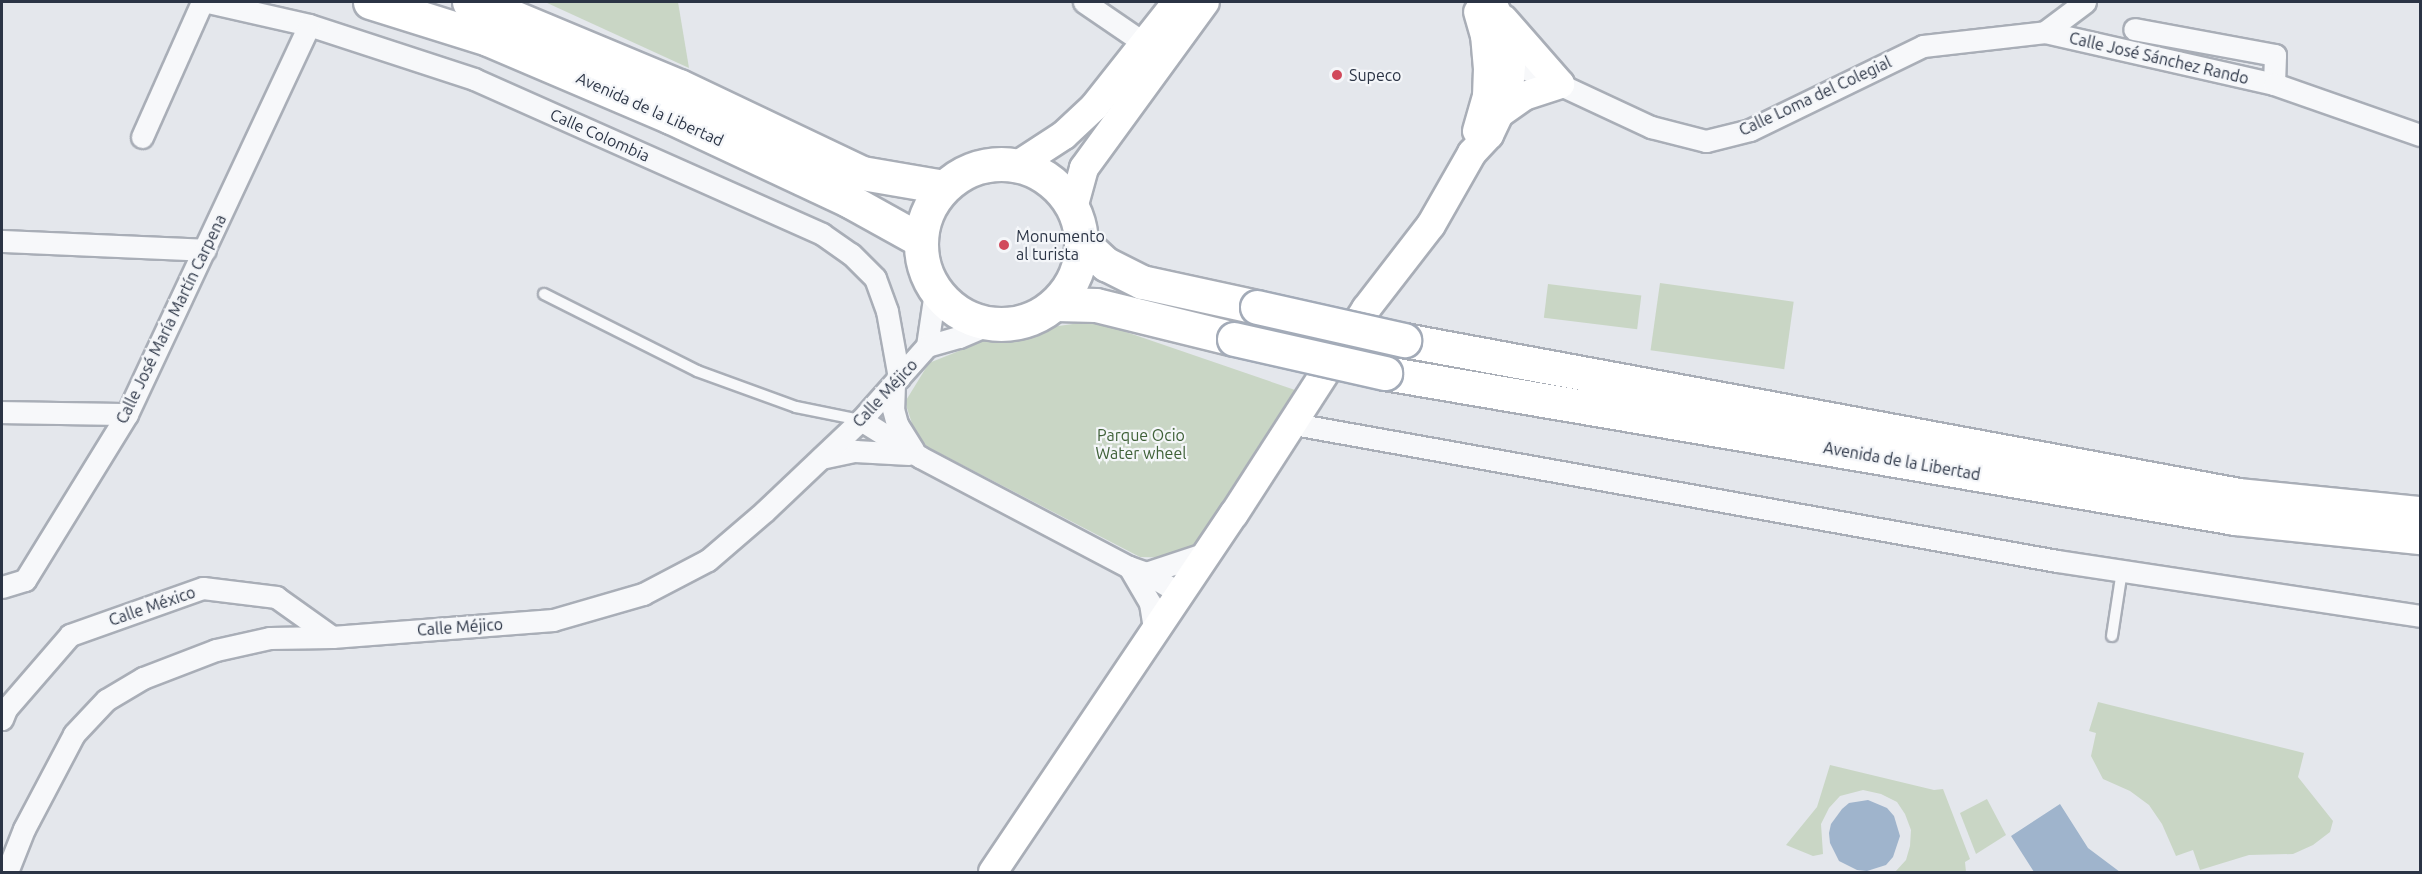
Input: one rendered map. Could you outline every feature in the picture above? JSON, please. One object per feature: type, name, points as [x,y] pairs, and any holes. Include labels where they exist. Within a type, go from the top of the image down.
[{"type":"main road","name":"Avenida de la Libertad","points":[[370,2],[488,39],[671,117],[850,201],[920,240]]},
{"type":"main road","name":"Avenida de la Libertad","points":[[469,2],[494,9],[679,86],[862,173],[944,187]]},
{"type":"main road","points":[[1018,165],[1064,135],[1094,107],[1177,2]]},
{"type":"main road","points":[[1073,208],[1084,168],[1205,2]]},
{"type":"main road","points":[[1486,4],[1496,54],[1501,61],[1511,64],[1509,93],[1492,110]]},
{"type":"main road","points":[[1486,4],[1560,84],[1492,110]]},
{"type":"main road","points":[[1003,867],[1294,424],[1366,309],[1431,225],[1472,153],[1489,135],[1492,110],[1487,50],[1480,17],[1486,4]]},
{"type":"main road","points":[[991,164],[1018,165],[1040,174],[1059,188],[1073,208],[1082,242],[1079,265],[1070,286],[1056,304],[1033,319],[1007,326],[979,323],[955,311],[935,292],[923,268],[920,240],[923,221],[931,203],[944,187],[965,171],[991,164]]},
{"type":"main road","name":"Avenida de la Libertad","points":[[1082,242],[1106,264],[1142,282],[1404,340],[2239,495],[2421,513]]},
{"type":"main road","name":"Avenida de la Libertad","points":[[1056,304],[1095,305],[1385,373],[2235,518],[2421,537]]},
{"type":"street","points":[[142,137],[202,2]]},
{"type":"street","name":"Calle Colombia","points":[[208,2],[309,25],[474,79],[822,234],[851,254],[875,278],[887,311],[896,381],[893,409],[897,424],[916,455]]},
{"type":"street","points":[[1084,2],[1144,43]]},
{"type":"street","points":[[2045,32],[2085,2]]},
{"type":"street","name":"Calle José María Martín Carpena","points":[[2,587],[26,580],[127,414],[309,25]]},
{"type":"street","name":"Calle José Sánchez Rando","points":[[2134,29],[2275,55],[2274,84]]},
{"type":"street","name":"Calle Loma del Colegial","points":[[1511,64],[1560,84],[1651,127],[1706,141],[1750,130],[1923,46],[2045,32]]},
{"type":"street","name":"Calle José Sánchez Rando","points":[[2045,32],[2274,84],[2421,135]]},
{"type":"street","points":[[2,241],[205,250]]},
{"type":"street","name":"Calle Méjico","points":[[7,873],[24,829],[74,734],[106,700],[143,678],[216,650],[270,638],[332,637],[553,620],[643,594],[708,560],[861,420],[927,346],[935,292]]},
{"type":"street","name":"Calle Méjico","points":[[927,346],[959,338],[989,324]]},
{"type":"street","points":[[2,412],[127,414]]},
{"type":"street","points":[[861,420],[916,455],[1181,594]]},
{"type":"street","points":[[1294,424],[2122,571],[2421,616]]},
{"type":"street","points":[[821,458],[855,451],[916,455]]},
{"type":"street","points":[[1138,570],[1209,552]]},
{"type":"street","points":[[1138,570],[1150,603],[1155,633]]},
{"type":"street","name":"Calle México","points":[[2,719],[6,709],[70,635],[203,588],[276,597],[332,637]]},
{"type":"lane","points":[[544,294],[697,371],[796,407],[861,420]]},
{"type":"lane","points":[[2112,636],[2122,571]]},
{"type":"green space","points":[[545,2],[678,2],[689,68]]},
{"type":"green space","points":[[1660,283],[1794,302],[1784,369],[1651,350]]},
{"type":"green space","points":[[1548,284],[1641,295],[1637,329],[1544,318]]},
{"type":"green space","name":"Parque Ocio Water wheel","points":[[1094,321],[1295,390],[1202,541],[1178,558],[1140,557],[918,442],[905,402],[929,363],[1001,334]]},
{"type":"green space","points":[[2098,702],[2304,753],[2298,777],[2333,821],[2330,832],[2313,845],[2293,854],[2249,855],[2200,870],[2193,850],[2176,856],[2162,824],[2149,805],[2130,791],[2103,779],[2091,756],[2096,733],[2089,731]]},
{"type":"green space","points":[[1830,765],[1934,790],[1943,789],[1970,859],[1965,862],[1966,872],[1895,872],[1906,860],[1910,846],[1911,830],[1905,814],[1897,802],[1881,794],[1863,790],[1840,796],[1829,808],[1821,824],[1823,854],[1813,856],[1786,845],[1817,807]]},
{"type":"green space","points":[[1987,799],[2006,835],[1976,854],[1960,813]]},
{"type":"water","points":[[1868,800],[1887,808],[1894,816],[1900,836],[1893,857],[1886,865],[1867,871],[1857,870],[1839,861],[1830,843],[1829,833],[1831,824],[1849,803]]},
{"type":"water","points":[[2060,804],[2088,848],[2120,872],[2034,872],[2011,836]]},
{"type":"place","name":"Supeco","points":[[1337,75]]},
{"type":"place","name":"Monumento al turista","points":[[1004,245]]}]
